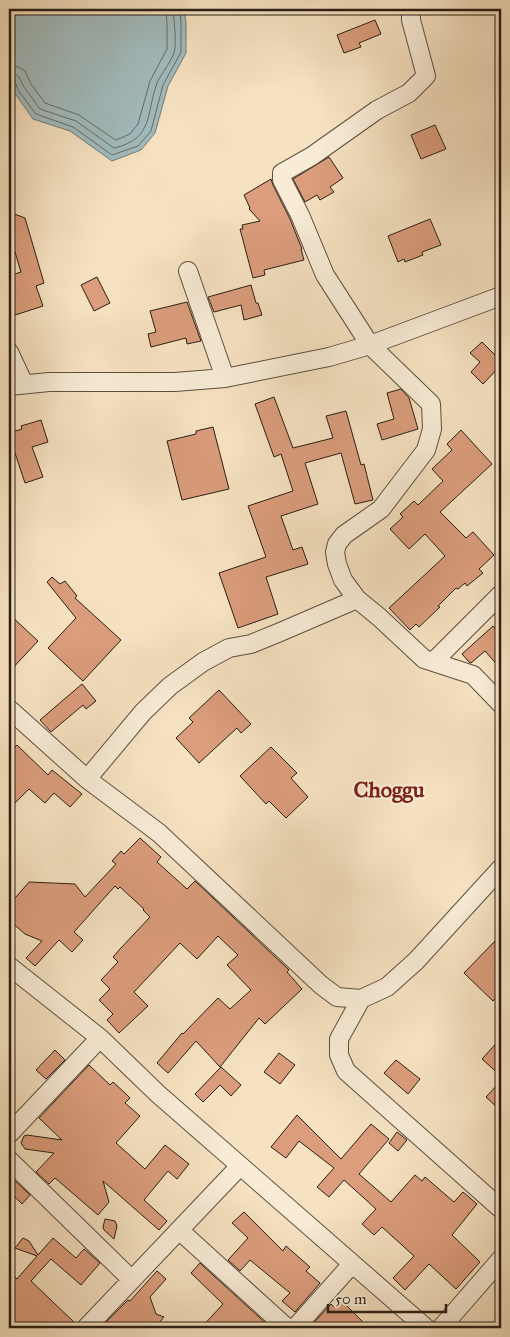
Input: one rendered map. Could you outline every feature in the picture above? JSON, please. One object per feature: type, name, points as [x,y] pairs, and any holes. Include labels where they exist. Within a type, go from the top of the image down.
[{"type":"street","points":[[412,9],[411,20],[426,76],[409,93],[377,110],[312,156],[282,173],[282,180],[300,215],[325,276],[370,345],[431,404],[432,429],[426,450],[381,509],[344,535],[336,544],[335,552],[343,580],[357,599],[424,659],[473,675],[501,704]]},
{"type":"street","points":[[188,271],[225,378]]},
{"type":"street","points":[[9,352],[16,385],[49,382],[175,382],[225,378],[329,357],[370,345],[501,296]]},
{"type":"street","points":[[433,662],[501,594]]},
{"type":"street","points":[[87,779],[143,712],[170,686],[204,662],[229,648],[251,644],[278,634],[357,599]]},
{"type":"street","points":[[9,709],[87,779],[159,833],[321,985],[337,996],[361,999],[387,987],[416,960],[501,868]]},
{"type":"street","points":[[9,966],[100,1038],[158,1094],[426,1328]]},
{"type":"street","points":[[361,999],[339,1039],[339,1055],[346,1071],[501,1209]]},
{"type":"street","points":[[9,1134],[100,1038]]},
{"type":"street","points":[[9,1160],[132,1280]]},
{"type":"street","points":[[86,1328],[240,1166]]},
{"type":"street","points":[[179,1230],[287,1328]]},
{"type":"street","points":[[441,1328],[501,1259]]},
{"type":"street","points":[[295,1328],[352,1264]]},
{"type":"water","points":[[9,9],[184,9],[186,53],[168,86],[155,133],[141,150],[112,161],[70,131],[33,119],[14,92],[9,77]]},
{"type":"building","points":[[375,20],[381,34],[359,43],[361,47],[344,53],[337,35]]},
{"type":"building","points":[[435,125],[446,149],[421,159],[411,135]]},
{"type":"building","points":[[329,157],[343,178],[330,187],[334,192],[320,200],[317,195],[305,202],[293,179]]},
{"type":"building","points":[[271,179],[290,219],[302,249],[304,260],[264,270],[265,275],[253,278],[240,229],[243,229],[242,225],[260,221],[249,209],[244,195]]},
{"type":"building","points":[[9,212],[25,218],[44,283],[36,286],[43,306],[12,316],[9,307],[9,276],[21,272],[12,242],[9,244]]},
{"type":"building","points":[[430,219],[441,245],[422,252],[423,255],[405,262],[404,259],[398,262],[388,236]]},
{"type":"building","points":[[97,277],[110,303],[94,311],[81,285]]},
{"type":"building","points":[[251,285],[256,303],[258,303],[262,315],[244,320],[241,305],[214,312],[208,297]]},
{"type":"building","points":[[187,302],[201,341],[187,344],[186,338],[151,347],[148,334],[156,332],[150,311]]},
{"type":"building","points":[[482,342],[501,361],[501,365],[483,384],[471,372],[480,362],[470,353]]},
{"type":"building","points":[[401,389],[409,398],[418,429],[382,440],[377,424],[394,419],[387,393]]},
{"type":"building","points":[[274,397],[293,448],[333,438],[326,416],[346,411],[361,465],[364,464],[373,500],[355,504],[341,453],[305,463],[318,504],[281,516],[293,550],[302,547],[308,564],[266,577],[278,614],[238,628],[219,573],[266,557],[248,506],[293,491],[281,454],[274,457],[255,404]]},
{"type":"building","points":[[41,420],[48,442],[32,447],[43,477],[25,483],[15,453],[9,455],[9,433],[22,429],[21,426]]},
{"type":"building","points":[[213,427],[229,489],[182,500],[167,441],[196,434],[196,431]]},
{"type":"building","points":[[461,430],[492,464],[440,512],[466,538],[473,532],[494,555],[479,569],[483,573],[467,586],[465,583],[458,589],[456,588],[419,627],[416,624],[410,630],[389,608],[445,556],[425,534],[409,549],[390,529],[403,517],[400,514],[414,501],[418,505],[443,481],[432,469],[452,450],[447,444]]},
{"type":"building","points":[[52,577],[60,584],[65,581],[77,596],[75,598],[121,640],[83,681],[48,648],[76,618],[47,582]]},
{"type":"building","points":[[9,614],[38,641],[9,672]]},
{"type":"building","points":[[493,626],[501,635],[501,669],[485,651],[471,663],[462,654]]},
{"type":"building","points":[[82,684],[96,701],[86,709],[83,705],[51,732],[40,720]]},
{"type":"building","points":[[219,690],[251,724],[241,733],[237,728],[199,763],[176,738],[193,722],[189,718]]},
{"type":"building","points":[[17,745],[48,775],[52,770],[82,794],[70,807],[54,793],[45,803],[29,789],[9,809],[9,753]]},
{"type":"building","points":[[271,747],[297,773],[291,778],[308,797],[286,818],[269,801],[266,804],[240,776]]},
{"type":"building","points":[[140,838],[161,857],[157,862],[187,889],[195,881],[289,970],[287,972],[302,989],[265,1024],[259,1018],[220,1067],[196,1041],[168,1073],[157,1063],[182,1033],[218,998],[230,1009],[251,990],[227,965],[238,955],[218,936],[197,959],[180,943],[134,992],[148,1006],[119,1033],[107,1020],[113,1014],[99,1000],[110,989],[101,980],[118,962],[113,957],[150,917],[144,909],[120,887],[118,889],[115,886],[74,932],[83,940],[72,952],[59,940],[35,966],[26,958],[42,941],[25,934],[9,920],[9,905],[29,882],[75,884],[85,897],[116,864],[112,861],[121,851],[124,854]]},
{"type":"building","points":[[495,941],[501,947],[501,992],[493,1001],[464,973]]},
{"type":"building","points":[[501,1038],[501,1076],[482,1059]]},
{"type":"building","points":[[55,1050],[65,1060],[46,1079],[36,1070]]},
{"type":"building","points":[[279,1053],[295,1065],[280,1084],[264,1072]]},
{"type":"building","points":[[396,1060],[420,1079],[408,1094],[384,1073]]},
{"type":"building","points":[[89,1065],[110,1085],[113,1082],[130,1098],[125,1103],[140,1116],[116,1143],[145,1169],[165,1145],[189,1164],[177,1179],[168,1171],[144,1200],[167,1221],[159,1230],[103,1181],[109,1202],[98,1215],[55,1178],[49,1184],[36,1172],[54,1153],[25,1149],[21,1143],[24,1136],[27,1135],[62,1140],[39,1118]]},
{"type":"building","points":[[221,1067],[241,1085],[231,1096],[220,1085],[203,1102],[195,1094]]},
{"type":"building","points":[[501,1081],[501,1111],[486,1097]]},
{"type":"building","points":[[297,1115],[341,1159],[371,1124],[389,1139],[359,1174],[391,1202],[415,1175],[422,1181],[425,1177],[454,1202],[463,1192],[477,1204],[452,1235],[480,1262],[456,1289],[429,1264],[405,1290],[393,1278],[414,1256],[382,1227],[374,1235],[362,1224],[376,1209],[344,1180],[329,1197],[317,1187],[334,1168],[299,1141],[286,1158],[271,1147]]},
{"type":"building","points":[[397,1132],[407,1140],[398,1151],[389,1143]]},
{"type":"building","points":[[9,1175],[30,1195],[22,1204],[9,1191]]},
{"type":"building","points":[[244,1212],[283,1251],[286,1246],[310,1267],[306,1271],[320,1283],[295,1312],[282,1301],[290,1293],[250,1260],[240,1271],[228,1260],[248,1238],[232,1223]]},
{"type":"building","points":[[105,1219],[115,1221],[117,1226],[114,1239],[104,1230]]},
{"type":"building","points":[[23,1238],[29,1241],[38,1255],[53,1238],[76,1258],[84,1249],[100,1263],[81,1285],[51,1259],[31,1281],[76,1324],[76,1328],[9,1328],[9,1272],[17,1279],[37,1256],[15,1248]]},
{"type":"building","points":[[200,1263],[271,1328],[201,1328],[223,1304],[191,1273]]},
{"type":"building","points":[[157,1271],[166,1279],[150,1297],[156,1314],[164,1317],[155,1328],[100,1328],[128,1300],[130,1301]]},
{"type":"building","points":[[342,1301],[369,1328],[313,1328],[311,1326],[331,1304],[335,1308]]},
{"type":"district","name":"Choggu","points":[[389,789]]}]
